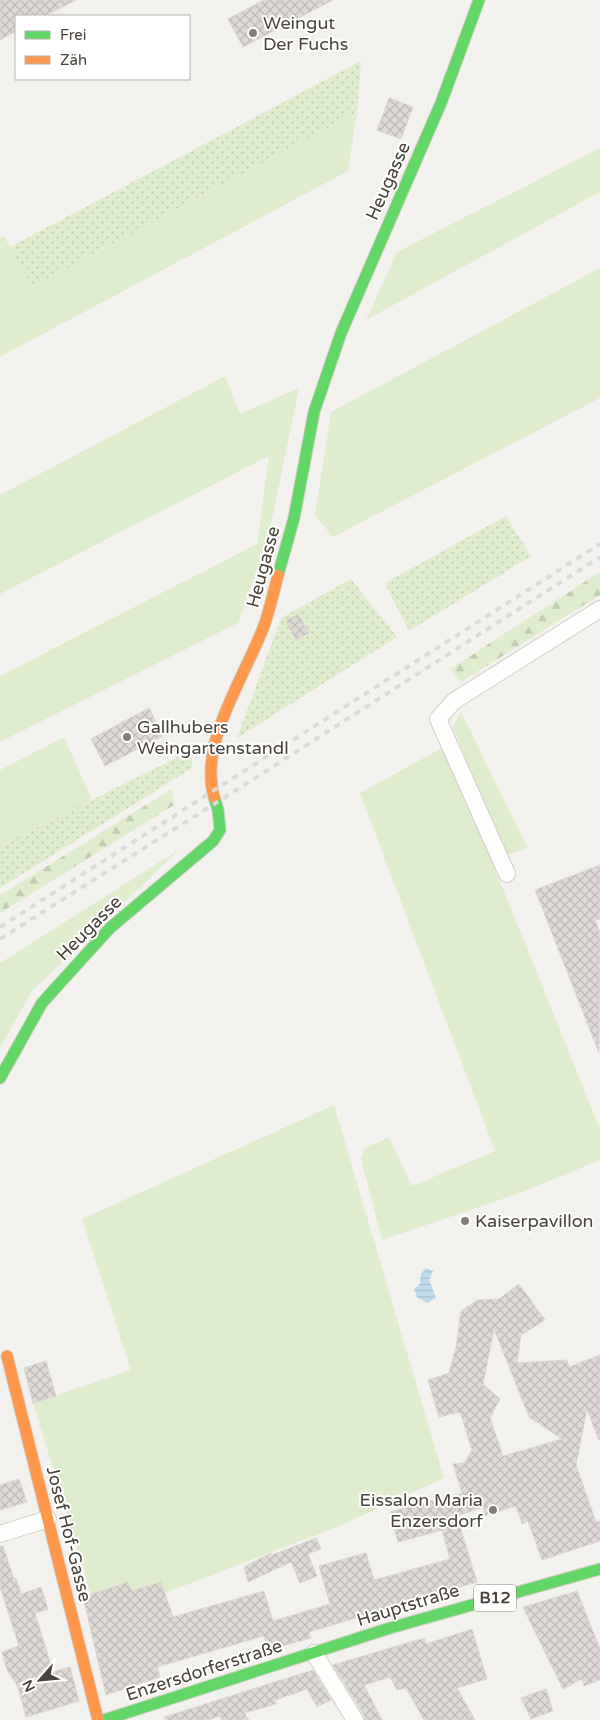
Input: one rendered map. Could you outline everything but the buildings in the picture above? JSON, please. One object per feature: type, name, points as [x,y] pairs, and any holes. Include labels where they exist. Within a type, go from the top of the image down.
[{"type":"street","name":"Heugasse","points":[[0,1078],[42,1003],[110,928],[213,840],[220,830],[218,810],[211,786],[211,766],[215,738],[265,623],[294,518],[314,412],[341,333],[441,104],[479,0]]},
{"type":"street","points":[[507,874],[438,719],[454,701],[600,609]]},
{"type":"street","name":"Josef Hof-Gasse","points":[[7,1356],[98,1720]]},
{"type":"street","points":[[0,1534],[48,1519]]},
{"type":"street","name":"Hauptstraße","points":[[314,1653],[390,1628],[600,1569]]},
{"type":"street","points":[[314,1653],[355,1720]]},
{"type":"street","name":"Enzersdorferstraße","points":[[104,1720],[314,1653]]},
{"type":"green space","points":[[361,61],[357,112],[32,287],[10,247]]},
{"type":"green space","points":[[357,112],[348,171],[0,357],[0,238],[4,236],[32,287]]},
{"type":"green space","points":[[600,148],[600,192],[366,320],[397,252]]},
{"type":"green space","points":[[600,268],[600,398],[333,537],[315,515],[331,412]]},
{"type":"green space","points":[[225,376],[240,414],[299,388],[268,539],[238,623],[0,742],[0,676],[257,544],[269,456],[0,594],[0,495]]},
{"type":"green space","points":[[506,516],[531,556],[409,631],[385,583]]},
{"type":"green space","points":[[600,572],[600,595],[461,682],[450,669]]},
{"type":"green space","points":[[351,579],[397,637],[237,738],[281,618]]},
{"type":"green space","points":[[461,712],[528,848],[504,856],[453,727]]},
{"type":"green space","points":[[64,737],[92,800],[0,846],[0,770]]},
{"type":"green space","points":[[444,747],[600,1129],[600,1160],[517,1194],[382,1240],[361,1159],[364,1149],[389,1137],[412,1186],[495,1151],[360,793]]},
{"type":"green space","points":[[192,750],[192,768],[0,888],[0,846]]},
{"type":"green space","points":[[172,789],[174,805],[0,913],[0,895]]},
{"type":"green space","points":[[180,849],[32,991],[0,1048],[0,963]]},
{"type":"green space","points":[[334,1105],[444,1478],[342,1525],[165,1593],[161,1582],[132,1591],[128,1582],[91,1594],[33,1403],[131,1370],[82,1219]]},
{"type":"water","points":[[426,1268],[433,1271],[429,1280],[436,1298],[427,1303],[417,1297],[414,1289],[420,1284],[421,1274]]},
{"type":"railway","points":[[0,927],[600,544]]},
{"type":"railway","points":[[0,939],[600,557]]},
{"type":"traffic: fast","points":[[278,575],[294,518],[314,412],[341,333],[441,103],[479,0]]},
{"type":"traffic: fast","points":[[0,1078],[42,1003],[110,928],[213,841],[220,830],[218,810],[214,797]]},
{"type":"traffic: fast","points":[[104,1720],[390,1628],[600,1569]]},
{"type":"traffic: slow","points":[[214,797],[211,776],[218,731],[265,623],[278,575]]},
{"type":"traffic: slow","points":[[7,1356],[98,1720]]},
{"type":"place","name":"Weingut Der Fuchs","points":[[253,33]]},
{"type":"place","name":"Gallhubers Weingartenstandl","points":[[127,737]]},
{"type":"place","name":"Kaiserpavillon","points":[[465,1221]]},
{"type":"place","name":"Eissalon Maria Enzersdorf","points":[[493,1510]]}]
